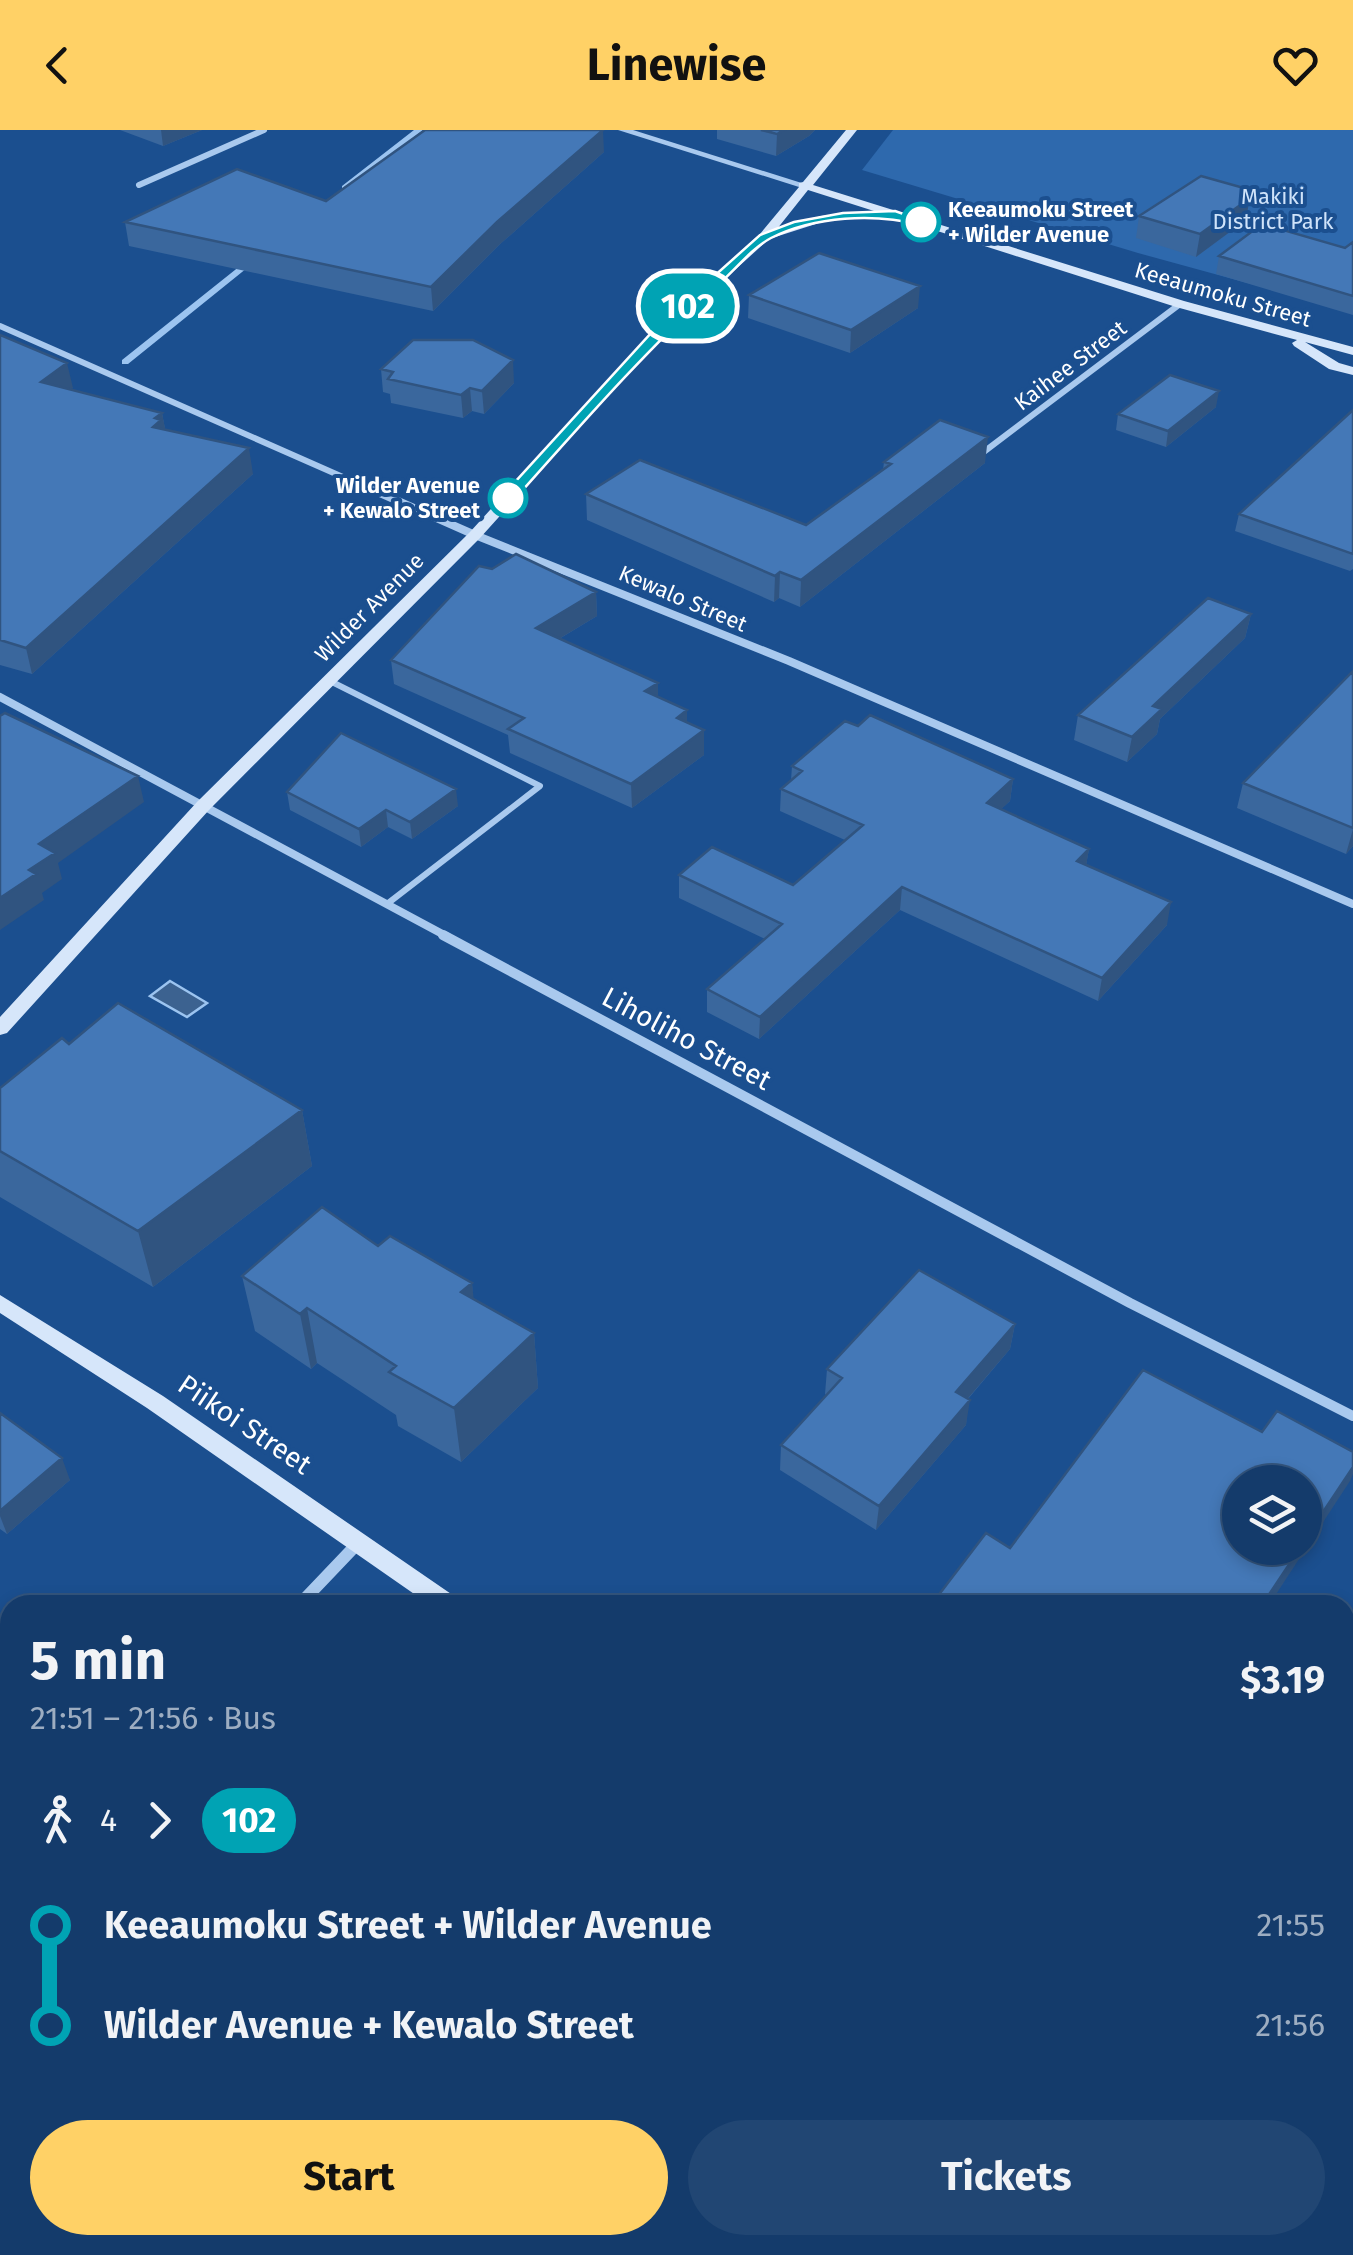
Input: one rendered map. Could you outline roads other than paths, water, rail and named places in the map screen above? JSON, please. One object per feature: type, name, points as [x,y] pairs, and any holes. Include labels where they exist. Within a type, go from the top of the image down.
[{"type":"main road","name":"Wilder Avenue","points":[[0,1030],[203,806],[474,534],[657,334],[764,237],[852,130]]},
{"type":"main road","name":"Keeaumoku Street","points":[[803,186],[1180,304],[1353,351]]},
{"type":"main road","points":[[764,237],[821,219],[895,214]]},
{"type":"main road","points":[[1284,334],[1334,366],[1353,372]]},
{"type":"main road","name":"Piikoi Street","points":[[0,1303],[155,1402],[435,1595]]},
{"type":"street","points":[[139,185],[264,130]]},
{"type":"street","name":"Keeaumoku Street","points":[[624,130],[803,186]]},
{"type":"street","name":"Kaihee Street","points":[[981,454],[1180,304]]},
{"type":"street","name":"Kewalo Street","points":[[0,326],[474,534],[806,668],[1353,904]]},
{"type":"street","name":"Liholiho Street","points":[[0,697],[1130,1304],[1353,1416]]},
{"type":"street","points":[[309,1595],[359,1542]]},
{"type":"lane","points":[[328,680],[540,786],[387,904]]},
{"type":"waterway","points":[[345,188],[419,130]]},
{"type":"waterway","points":[[125,362],[253,260]]},
{"type":"place","name":"Keeaumoku Street + Wilder Avenue","points":[[921,222]]},
{"type":"place","name":"Wilder Avenue + Kewalo Street","points":[[508,498]]},
{"type":"park label","name":"Makiki District Park","points":[[1273,208]]}]
